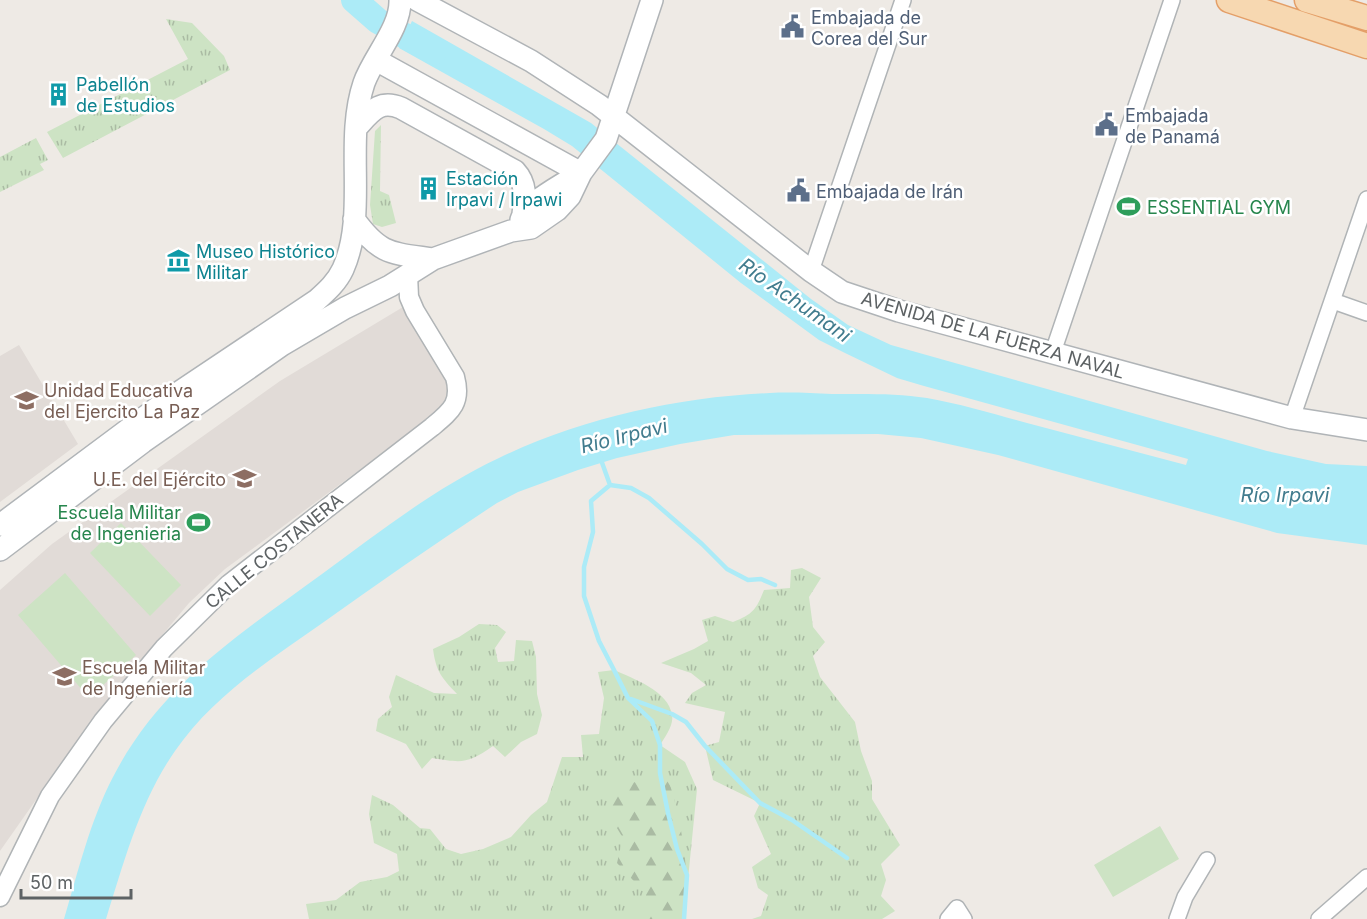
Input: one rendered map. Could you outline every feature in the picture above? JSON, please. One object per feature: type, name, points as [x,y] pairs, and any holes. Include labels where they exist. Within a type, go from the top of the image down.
[{"type":"main road","points":[[0,525],[51,498],[97,464],[268,354],[345,308],[390,286],[433,259],[517,223],[531,228],[557,210],[570,196],[610,131],[652,0]]},
{"type":"main road","points":[[1229,0],[1367,46]]},
{"type":"main road","points":[[1307,0],[1360,16]]},
{"type":"main road","points":[[97,464],[169,399],[326,292],[343,270],[349,252],[354,219],[357,127],[364,83],[406,3]]},
{"type":"main road","name":"AVENIDA DE LA FUERZA NAVAL","points":[[406,3],[531,61],[610,131],[633,130],[811,271],[842,292],[866,301],[1292,418],[1367,429]]},
{"type":"main road","points":[[381,51],[584,170]]},
{"type":"main road","points":[[357,127],[371,111],[379,106],[393,104],[515,171],[524,186],[525,198],[517,223]]},
{"type":"main road","points":[[354,219],[368,237],[384,250],[433,259]]},
{"type":"main road","points":[[0,550],[51,498]]},
{"type":"street","points":[[811,271],[903,0]]},
{"type":"street","points":[[1053,352],[1172,0]]},
{"type":"street","points":[[1292,418],[1367,199]]},
{"type":"street","name":"CALLE COSTANERA","points":[[0,897],[50,796],[103,721],[164,648],[228,584],[432,427],[452,408],[457,400],[458,389],[455,377],[415,311],[409,297],[408,275]]},
{"type":"street","points":[[1333,301],[1367,314]]},
{"type":"street","points":[[1177,919],[1185,897],[1207,860]]},
{"type":"street","points":[[1319,919],[1367,877]]},
{"type":"street","points":[[948,919],[957,908],[964,919]]},
{"type":"shaded area","name":"U.E. del Ejército","points":[[403,307],[449,383],[449,400],[434,415],[225,569],[189,603],[97,713],[0,851],[0,590],[52,544],[280,381]]},
{"type":"shaded area","name":"Unidad Educativa del Ejercito La Paz","points":[[19,345],[78,444],[0,502],[0,356]]},
{"type":"green space","points":[[166,19],[192,23],[224,56],[230,70],[63,158],[47,132],[188,59]]},
{"type":"green space","points":[[381,125],[380,191],[389,195],[396,223],[382,227],[373,224],[370,205],[375,131]]},
{"type":"green space","points":[[36,138],[48,160],[40,164],[44,170],[0,192],[0,157]]},
{"type":"green space","points":[[121,523],[181,585],[150,616],[90,553]]},
{"type":"green space","points":[[802,568],[821,578],[809,597],[813,627],[825,642],[813,656],[820,677],[855,722],[861,751],[872,781],[872,799],[900,845],[881,864],[886,880],[881,896],[895,911],[882,919],[752,919],[761,916],[768,895],[758,888],[752,867],[771,854],[754,816],[760,803],[713,780],[705,746],[719,742],[725,712],[685,703],[692,693],[706,685],[691,673],[661,663],[708,641],[702,620],[715,616],[733,622],[745,616],[756,607],[764,590],[790,588],[791,570]]},
{"type":"green space","points":[[65,573],[136,655],[89,698],[18,615]]},
{"type":"green space","points":[[479,624],[497,625],[506,632],[495,648],[498,662],[514,661],[516,640],[532,641],[536,657],[537,694],[542,715],[537,734],[521,742],[505,757],[493,746],[464,761],[432,758],[422,769],[406,744],[376,731],[378,719],[392,707],[389,697],[396,675],[434,693],[457,694],[440,674],[433,649],[459,637]]},
{"type":"green space","points":[[614,670],[649,686],[664,699],[672,715],[672,723],[660,745],[685,762],[697,789],[684,919],[309,919],[306,904],[336,900],[360,882],[387,877],[399,871],[397,854],[374,843],[369,814],[372,795],[393,805],[420,828],[430,829],[446,849],[461,854],[483,849],[511,837],[531,815],[547,802],[562,757],[583,757],[581,735],[599,734],[604,698],[598,672]]},
{"type":"green space","points":[[669,781],[678,815],[686,867],[684,919],[642,919],[646,894],[617,863],[623,838],[606,810],[612,783]]},
{"type":"green space","points":[[1160,826],[1179,859],[1113,897],[1094,865]]},
{"type":"water","name":"Río Irpavi","points":[[412,21],[591,123],[811,299],[848,325],[891,345],[1267,451],[1326,464],[1367,466],[1367,545],[1277,533],[998,455],[921,438],[878,434],[734,435],[617,458],[518,492],[497,503],[386,578],[242,681],[223,697],[190,732],[163,770],[134,832],[106,919],[64,919],[91,829],[113,777],[132,744],[154,714],[179,688],[232,640],[407,512],[475,470],[531,444],[631,412],[701,399],[778,393],[880,394],[916,396],[952,403],[1186,465],[1188,459],[897,378],[819,340],[741,283],[572,146],[399,48]]},
{"type":"waterway","name":"Río Achumani","points":[[354,0],[378,21],[434,52]]},
{"type":"waterway","points":[[600,457],[610,485],[591,501],[593,532],[584,567],[584,596],[599,641],[628,698],[652,721],[660,745],[660,773],[668,813],[677,849],[687,875],[684,919]]},
{"type":"waterway","points":[[610,485],[631,488],[649,498],[727,569],[748,580],[761,579],[775,585]]},
{"type":"waterway","points":[[631,699],[672,714],[686,722],[705,746],[760,803],[792,820],[847,858]]},
{"type":"place","name":"Embajada de Corea del Sur","points":[[793,27]]},
{"type":"place","name":"Pabellón de Estudios","points":[[58,94]]},
{"type":"place","name":"Embajada de Panamá","points":[[1107,125]]},
{"type":"place","name":"Estación Irpavi / Irpawi","points":[[428,188]]},
{"type":"place","name":"Embajada de Irán","points":[[798,191]]},
{"type":"place","name":"ESSENTIAL GYM","points":[[1129,207]]},
{"type":"place","name":"Museo Histórico Militar","points":[[178,261]]},
{"type":"place","name":"Unidad Educativa del Ejercito La Paz","points":[[26,400]]},
{"type":"place","name":"U.E. del Ejército","points":[[244,479]]},
{"type":"place","name":"Escuela Militar de Ingenieria","points":[[199,522]]},
{"type":"place","name":"Escuela Militar de Ingeniería","points":[[64,677]]}]
